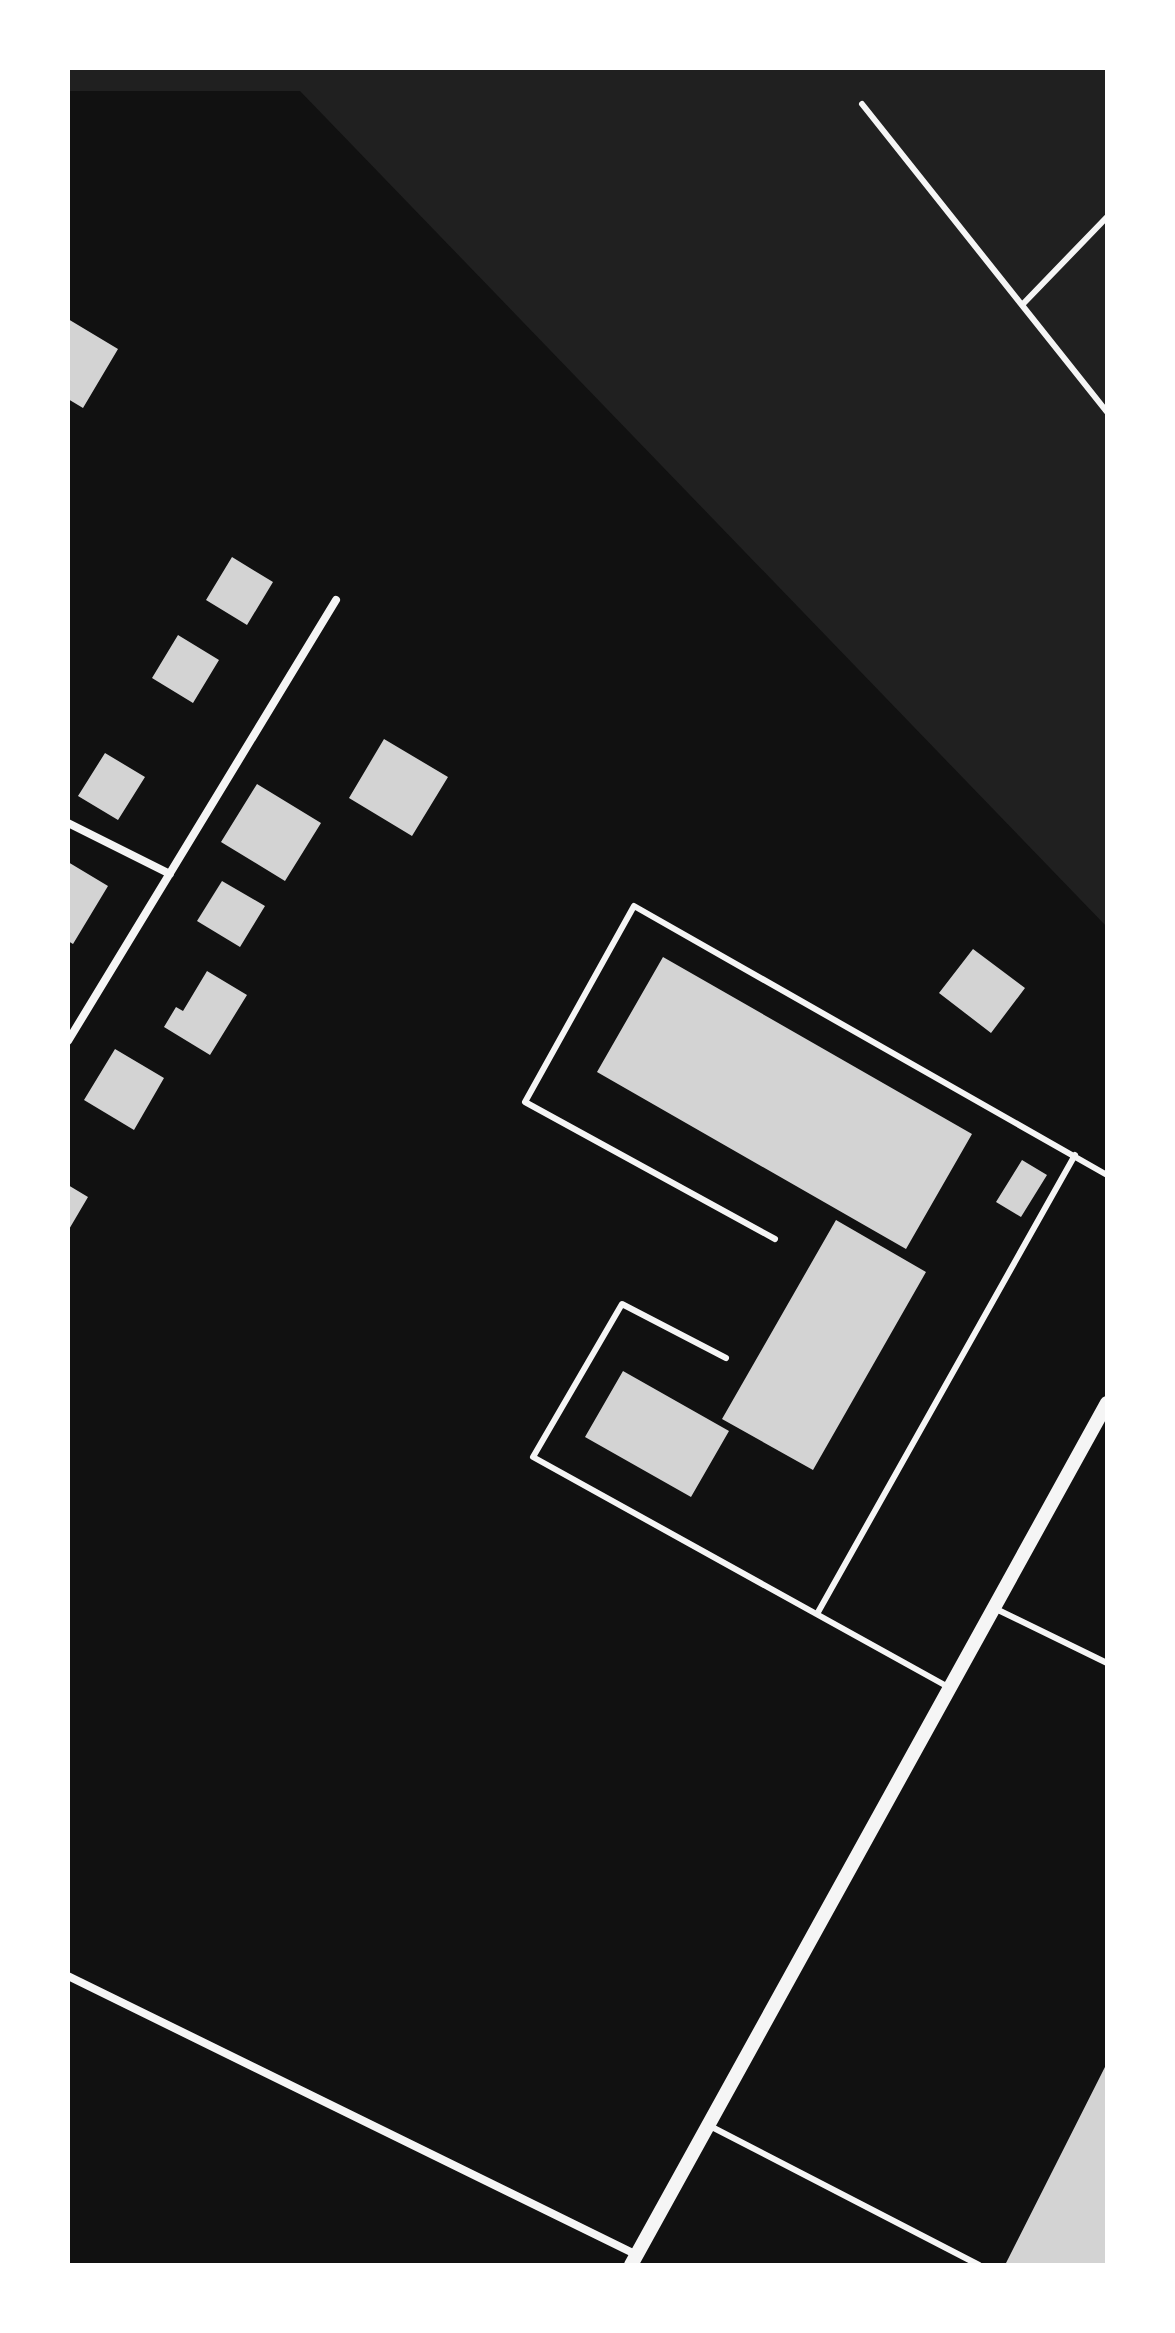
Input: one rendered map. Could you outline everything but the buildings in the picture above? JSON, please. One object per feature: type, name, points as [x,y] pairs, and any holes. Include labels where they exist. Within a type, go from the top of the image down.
[{"type":"street","points":[[68,1041],[336,600]]},
{"type":"street","points":[[68,823],[170,874]]},
{"type":"street","points":[[68,1976],[634,2260],[1107,1403]]},
{"type":"lane","points":[[862,104],[1107,412]]},
{"type":"lane","points":[[1022,305],[1107,217]]},
{"type":"lane","points":[[775,1239],[525,1102],[634,906],[1107,1175]]},
{"type":"lane","points":[[817,1614],[1075,1155]]},
{"type":"lane","points":[[726,1358],[622,1304],[533,1457],[950,1688]]},
{"type":"lane","points":[[994,1608],[1107,1663]]},
{"type":"lane","points":[[708,2125],[979,2265]]},
{"type":"shaded area","points":[[68,68],[1107,68],[1107,927],[300,91],[68,91]]}]
